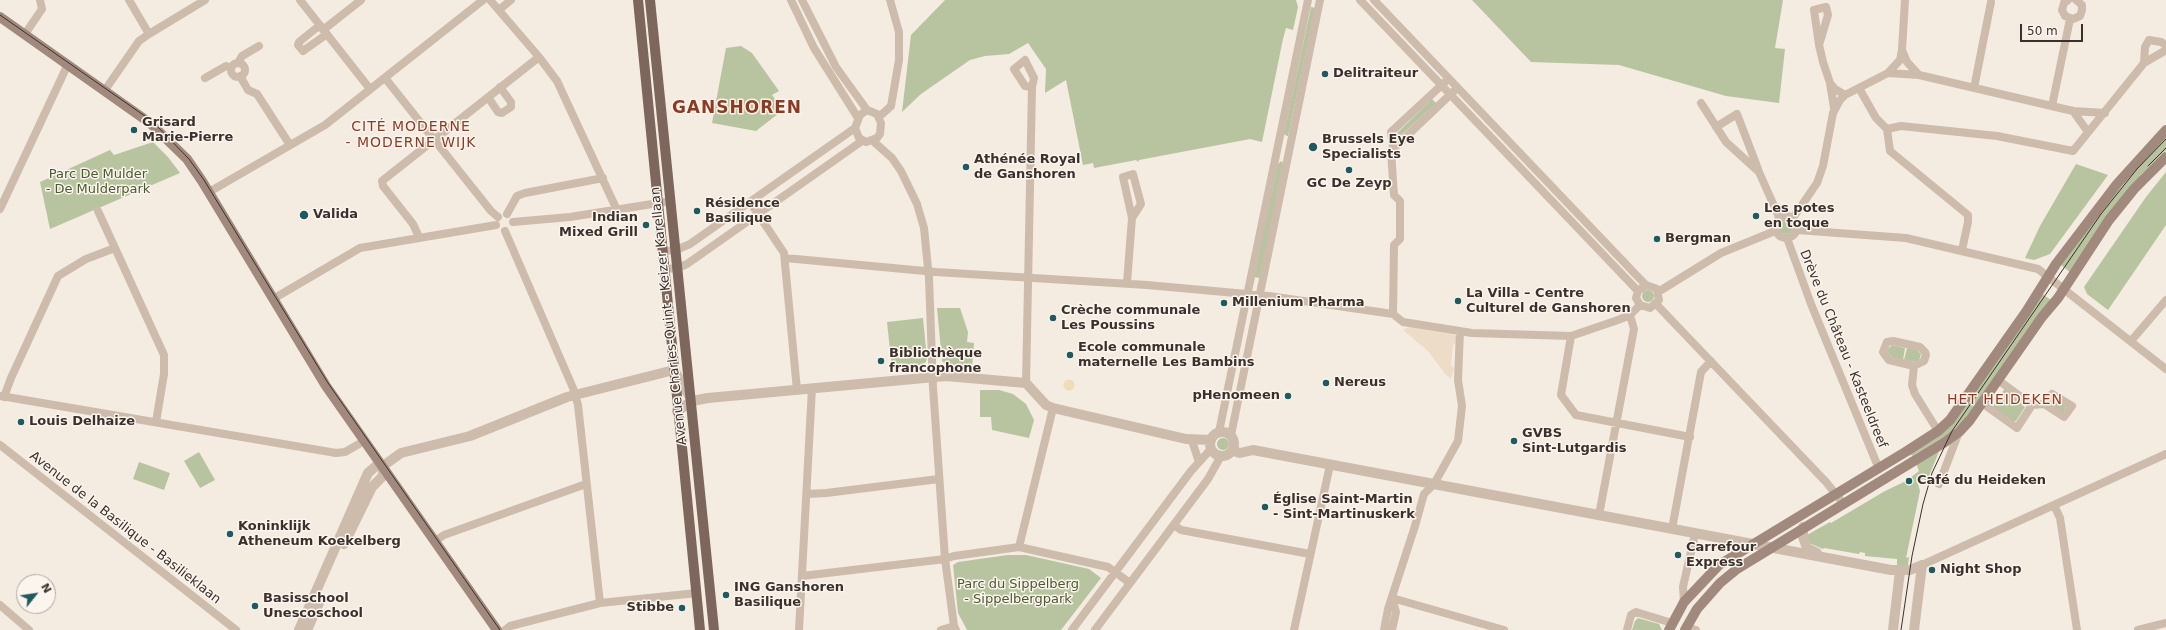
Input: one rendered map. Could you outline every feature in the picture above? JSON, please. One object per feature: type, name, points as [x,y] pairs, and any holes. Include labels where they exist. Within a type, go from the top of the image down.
[{"type":"main road","name":"Avenue Charles-Quint - Keizer Karellaan","points":[[638,0],[665,270],[677,411],[700,630]]},
{"type":"main road","name":"Avenue Charles-Quint - Keizer Karellaan","points":[[650,0],[692,401],[714,630]]},
{"type":"main road","points":[[0,17],[150,123],[170,140],[187,160],[209,192],[309,359],[383,472],[497,630]]},
{"type":"main road","points":[[1670,626],[1684,602],[1718,565],[1879,469],[1938,432],[1950,420],[2048,277],[2117,184],[2166,130]]},
{"type":"main road","points":[[1689,629],[1697,609],[1720,583],[1737,569],[1959,432],[1982,403],[2042,317],[2064,289],[2109,220],[2134,188],[2166,157]]},
{"type":"main road","points":[[309,359],[314,376],[359,444],[383,472]]},
{"type":"street","points":[[25,34],[42,9],[40,0]]},
{"type":"street","points":[[128,0],[149,34]]},
{"type":"street","points":[[105,90],[139,40],[205,0]]},
{"type":"street","points":[[323,30],[361,0]]},
{"type":"street","points":[[209,192],[326,125],[483,0]]},
{"type":"street","points":[[490,0],[539,56],[557,81],[616,208]]},
{"type":"street","points":[[499,10],[511,0]]},
{"type":"street","points":[[791,0],[814,48],[858,118]]},
{"type":"street","points":[[665,270],[678,268],[687,264],[862,141],[873,140],[880,134],[881,123],[879,117],[875,112],[867,110],[836,67],[802,0]]},
{"type":"street","points":[[879,117],[892,106],[899,60],[899,32],[890,0]]},
{"type":"street","points":[[1072,630],[1200,462],[1219,432],[1247,294],[1279,149],[1308,0]]},
{"type":"street","points":[[1211,444],[1216,454],[1221,456],[1228,455],[1233,442],[1260,295],[1320,0]]},
{"type":"street","points":[[1360,0],[1638,291]]},
{"type":"street","points":[[1374,0],[1646,285],[1654,287],[1658,292],[1656,304],[1650,308],[1640,305],[1636,298],[1638,291],[1646,285]]},
{"type":"street","points":[[1834,108],[1845,95],[1888,73],[1900,60],[1905,0]]},
{"type":"street","points":[[2068,0],[2062,6],[2062,10],[2065,16],[2070,19],[2077,18],[2082,13],[2082,5],[2076,0]]},
{"type":"street","points":[[303,1],[323,30],[370,89]]},
{"type":"street","points":[[1974,88],[1991,1]]},
{"type":"street","points":[[2052,106],[2070,19]]},
{"type":"street","points":[[2144,63],[2145,46],[2149,40],[2166,45]]},
{"type":"street","points":[[1793,218],[1817,183],[1823,166],[1834,108],[1830,83],[1819,45]]},
{"type":"street","points":[[235,66],[242,56],[258,46]]},
{"type":"street","points":[[1902,50],[1907,62],[1919,75]]},
{"type":"street","points":[[1887,129],[1901,126],[1997,136],[2073,151],[2144,63],[2166,50]]},
{"type":"street","points":[[418,237],[413,224],[383,186],[382,181],[539,56]]},
{"type":"street","points":[[0,209],[68,64]]},
{"type":"street","points":[[205,78],[226,66],[244,66],[245,69],[243,75],[240,76],[248,90],[258,94],[290,145]]},
{"type":"street","points":[[1888,73],[1919,75],[2073,111],[2105,113]]},
{"type":"street","points":[[385,78],[491,211],[501,230],[505,230],[575,394],[600,604]]},
{"type":"street","points":[[1393,314],[1394,245],[1400,239],[1400,201],[1394,195],[1391,151],[1393,147],[1391,132],[1448,78]]},
{"type":"street","points":[[1830,83],[1845,95]]},
{"type":"street","points":[[488,97],[498,112],[502,113],[511,107],[511,102],[500,87]]},
{"type":"street","points":[[1026,383],[1032,87]]},
{"type":"street","points":[[1393,147],[1458,88]]},
{"type":"street","points":[[1859,88],[1876,118],[1887,129],[1890,151],[1968,215],[1962,250]]},
{"type":"street","points":[[1701,103],[1726,142],[1760,172]]},
{"type":"street","points":[[862,141],[856,133],[855,128],[858,118],[867,110]]},
{"type":"street","points":[[2073,111],[2088,132]]},
{"type":"street","points":[[1716,127],[1737,114],[1779,217]]},
{"type":"street","points":[[663,251],[676,250],[690,244],[855,128]]},
{"type":"street","points":[[873,140],[892,158],[912,192],[924,228],[928,270],[939,479],[945,559],[955,628],[941,630]]},
{"type":"street","points":[[1279,149],[1290,151]]},
{"type":"street","points":[[1127,283],[1132,218],[1123,177],[1133,174],[1141,204],[1132,218]]},
{"type":"street","points":[[507,214],[517,196],[525,193],[602,178]]},
{"type":"street","points":[[1549,199],[1557,192]]},
{"type":"street","points":[[513,222],[570,217],[616,208],[671,202]]},
{"type":"street","points":[[750,202],[784,253],[797,390]]},
{"type":"street","points":[[98,211],[164,356],[164,374],[156,422]]},
{"type":"street","points":[[273,299],[360,248],[497,221],[501,214],[511,216],[513,222],[511,227],[505,230]]},
{"type":"street","points":[[1788,215],[1793,218],[1797,223],[1797,230],[1794,235],[1787,238],[1779,236],[1775,231],[1774,225],[1779,217],[1788,215]]},
{"type":"street","points":[[1797,230],[1906,238],[2032,267],[2064,289],[2166,369]]},
{"type":"street","points":[[1658,292],[1716,256],[1738,245],[1775,231]]},
{"type":"street","name":"Drève du Château - Kasteeldreef","points":[[1787,238],[1811,304],[1879,469]]},
{"type":"street","points":[[115,248],[86,259],[58,276],[2,396],[336,453],[345,452],[359,444]]},
{"type":"street","points":[[785,258],[1029,278],[1114,284],[1127,283],[1260,295],[1393,314],[1403,322],[1472,334],[1571,336],[1630,315],[1640,305]]},
{"type":"street","points":[[2132,341],[2166,300]]},
{"type":"street","points":[[1656,304],[1712,361],[1843,503]]},
{"type":"street","points":[[1599,515],[1618,422],[1634,329],[1630,315]]},
{"type":"street","points":[[1384,630],[1392,598],[1424,494],[1434,484],[1458,441],[1462,406],[1458,380],[1460,331]]},
{"type":"street","points":[[1571,336],[1561,395],[1576,415],[1690,437]]},
{"type":"street","points":[[1887,342],[1923,349],[1925,358],[1922,363],[1914,366],[1889,360],[1883,352],[1887,342]]},
{"type":"street","points":[[1672,529],[1701,372],[1712,361]]},
{"type":"street","points":[[1914,366],[1912,376],[1913,391],[1938,432]]},
{"type":"street","points":[[307,630],[346,540],[372,487],[400,453],[470,436],[575,394],[674,370],[692,401]]},
{"type":"street","points":[[677,411],[692,401],[946,376],[1026,383],[1046,405],[1053,408],[1189,442],[1211,444]]},
{"type":"street","points":[[1998,380],[2032,405],[2044,404]]},
{"type":"street","points":[[799,630],[812,388]]},
{"type":"street","points":[[1982,403],[2017,428],[2032,405]]},
{"type":"street","points":[[1019,547],[1053,408]]},
{"type":"street","points":[[1219,432],[1233,442],[1242,443],[1253,450],[1751,545],[1900,571],[1922,565],[2166,454]]},
{"type":"street","points":[[1939,484],[1959,432]]},
{"type":"street","points":[[1189,442],[1200,462]]},
{"type":"street","name":"Avenue de la Basilique - Basilieklaan","points":[[0,445],[236,630]]},
{"type":"street","points":[[1095,630],[1208,479],[1221,456]]},
{"type":"street","points":[[1294,630],[1330,465]]},
{"type":"street","points":[[299,630],[368,473],[383,472]]},
{"type":"street","points":[[807,494],[939,479]]},
{"type":"street","points":[[434,541],[444,535],[586,484]]},
{"type":"street","points":[[2054,505],[2060,518],[2077,630]]},
{"type":"street","points":[[1174,525],[1181,530],[1310,554]]},
{"type":"street","points":[[1803,527],[1802,537],[1807,548],[1826,558]]},
{"type":"street","points":[[1684,602],[1682,587],[1695,534]]},
{"type":"street","points":[[802,576],[945,559],[954,556],[1019,547],[1108,567],[1130,583]]},
{"type":"street","points":[[1914,630],[1922,565]]},
{"type":"street","points":[[1893,630],[1900,571]]},
{"type":"street","points":[[505,630],[510,626],[600,604],[697,594]]},
{"type":"street","points":[[1392,598],[1396,612],[1392,630]]},
{"type":"street","points":[[1392,598],[1504,630]]},
{"type":"street","points":[[0,605],[29,630]]},
{"type":"street","points":[[1627,630],[1631,615],[1636,612],[1670,626]]},
{"type":"street","points":[[2138,630],[2166,624]]},
{"type":"green space","points":[[945,0],[1296,0],[1298,7],[1293,30],[1286,28],[1283,39],[1262,142],[1250,139],[1139,160],[1138,162],[1136,160],[1094,168],[1093,163],[1083,165],[1066,80],[1045,93],[1046,69],[1028,43],[1009,54],[985,56],[970,60],[921,94],[902,112],[911,35]]},
{"type":"green space","points":[[1472,0],[1783,0],[1775,48],[1785,49],[1779,103],[1726,96],[1619,65],[1531,62]]},
{"type":"green space","points":[[1311,7],[1315,8],[1287,136],[1284,134]]},
{"type":"green space","points":[[741,46],[752,53],[779,91],[772,95],[783,110],[756,131],[712,123],[726,48]]},
{"type":"green space","points":[[1431,98],[1437,104],[1434,105],[1397,139],[1395,139],[1395,135],[1430,101]]},
{"type":"green space","points":[[2166,136],[2166,150],[2141,175],[2071,273],[2061,265],[2109,201]]},
{"type":"green space","name":"Parc De Mulder - De Mulderpark","points":[[153,142],[168,157],[180,173],[50,229],[40,182],[110,150],[114,155]]},
{"type":"green space","points":[[1281,161],[1283,163],[1260,278],[1254,277],[1278,164]]},
{"type":"green space","points":[[2076,164],[2108,175],[2050,254],[2034,260],[2025,258],[2040,226]]},
{"type":"green space","points":[[2166,172],[2166,225],[2108,310],[2087,294],[2084,287],[2146,197]]},
{"type":"green space","points":[[1786,218],[1792,220],[1794,226],[1792,232],[1786,234],[1780,232],[1778,226],[1780,220]]},
{"type":"green space","points":[[1646,290],[1650,290],[1654,296],[1650,302],[1646,302],[1642,298],[1642,294]]},
{"type":"green space","points":[[2041,293],[2051,300],[1964,420],[1950,433],[1912,456],[1911,454],[1934,439]]},
{"type":"green space","points":[[937,308],[960,308],[968,332],[967,342],[974,343],[972,368],[948,366],[942,361]]},
{"type":"green space","points":[[923,318],[927,359],[925,363],[911,369],[910,366],[892,369],[887,322]]},
{"type":"green space","points":[[1892,345],[1905,348],[1903,360],[1892,357],[1889,354],[1887,350]]},
{"type":"green space","points":[[1907,348],[1917,350],[1921,354],[1920,358],[1916,362],[1904,360]]},
{"type":"green space","points":[[2005,388],[2025,407],[2016,421],[2013,421],[1992,408]]},
{"type":"green space","points":[[980,390],[999,390],[1013,394],[1026,404],[1034,420],[1029,438],[992,430],[991,417],[980,417]]},
{"type":"green space","points":[[2053,398],[2065,405],[2066,407],[2063,413],[2049,403]]},
{"type":"green space","points":[[1221,438],[1225,438],[1229,444],[1225,450],[1221,450],[1217,446],[1217,442]]},
{"type":"green space","points":[[1940,449],[1927,481],[1923,479],[1918,484],[1920,491],[1906,558],[1909,557],[1908,565],[1897,565],[1897,559],[1865,556],[1865,553],[1860,552],[1859,554],[1823,549],[1809,543],[1807,535],[1830,522],[1831,523],[1885,491],[1906,481],[1919,471],[1916,463]]},
{"type":"green space","points":[[199,452],[215,480],[200,488],[184,461]]},
{"type":"green space","points":[[139,462],[170,473],[164,490],[133,479]]},
{"type":"green space","name":"Parc du Sippelberg - Sippelbergpark","points":[[1008,555],[1026,555],[1089,569],[1101,578],[1061,630],[967,630],[958,613],[953,565],[958,562]]},
{"type":"green space","points":[[1638,618],[1659,624],[1662,630],[1632,630],[1635,621]]},
{"type":"sand","points":[[1067,380],[1071,380],[1073,381],[1073,389],[1067,390],[1064,387],[1064,383]]},
{"type":"shaded area","points":[[1409,327],[1455,335],[1457,338],[1456,343],[1453,345],[1451,365],[1454,368],[1451,379],[1446,375],[1428,351],[1403,330]]},
{"type":"tram line","points":[[0,15],[152,121],[189,159],[204,180],[328,383],[500,630]]},
{"type":"tram line","points":[[1901,630],[1912,556],[1923,504],[1932,473],[1952,431],[2101,214],[2137,169],[2166,139]]},
{"type":"tram line","points":[[2148,166],[2166,148]]},
{"type":"place","name":"Delitraiteur","points":[[1325,74]]},
{"type":"place","name":"Grisard Marie-Pierre","points":[[134,130]]},
{"type":"place","name":"Brussels Eye Specialists","points":[[1313,147]]},
{"type":"place","name":"Athénée Royal de Ganshoren","points":[[966,167]]},
{"type":"place","name":"GC De Zeyp","points":[[1349,170]]},
{"type":"place","name":"Résidence Basilique","points":[[697,211]]},
{"type":"place","name":"Valida","points":[[304,215]]},
{"type":"place","name":"Les potes en toque","points":[[1756,216]]},
{"type":"place","name":"Indian Mixed Grill","points":[[646,225]]},
{"type":"place","name":"Bergman","points":[[1657,239]]},
{"type":"place","name":"La Villa – Centre Culturel de Ganshoren","points":[[1458,301]]},
{"type":"place","name":"Millenium Pharma","points":[[1224,303]]},
{"type":"place","name":"Crèche communale Les Poussins","points":[[1053,318]]},
{"type":"place","name":"Ecole communale maternelle Les Bambins","points":[[1070,355]]},
{"type":"place","name":"Bibliothèque francophone","points":[[881,361]]},
{"type":"place","name":"Nereus","points":[[1326,383]]},
{"type":"place","name":"pHenomeen","points":[[1288,396]]},
{"type":"place","name":"Louis Delhaize","points":[[21,422]]},
{"type":"place","name":"GVBS Sint-Lutgardis","points":[[1514,441]]},
{"type":"place","name":"Café du Heideken","points":[[1909,481]]},
{"type":"place","name":"Église Saint-Martin - Sint-Martinuskerk","points":[[1265,507]]},
{"type":"place","name":"Koninklijk Atheneum Koekelberg","points":[[230,534]]},
{"type":"place","name":"Carrefour Express","points":[[1678,555]]},
{"type":"place","name":"Night Shop","points":[[1932,570]]},
{"type":"place","name":"ING Ganshoren Basilique","points":[[726,595]]},
{"type":"place","name":"Basisschool Unescoschool","points":[[255,606]]},
{"type":"place","name":"Stibbe","points":[[682,608]]},
{"type":"district","name":"GANSHOREN","points":[[737,109]]},
{"type":"district","name":"CITÉ MODERNE - MODERNE WIJK","points":[[411,136]]},
{"type":"district","name":"HET HEIDEKEN","points":[[2005,400]]}]
